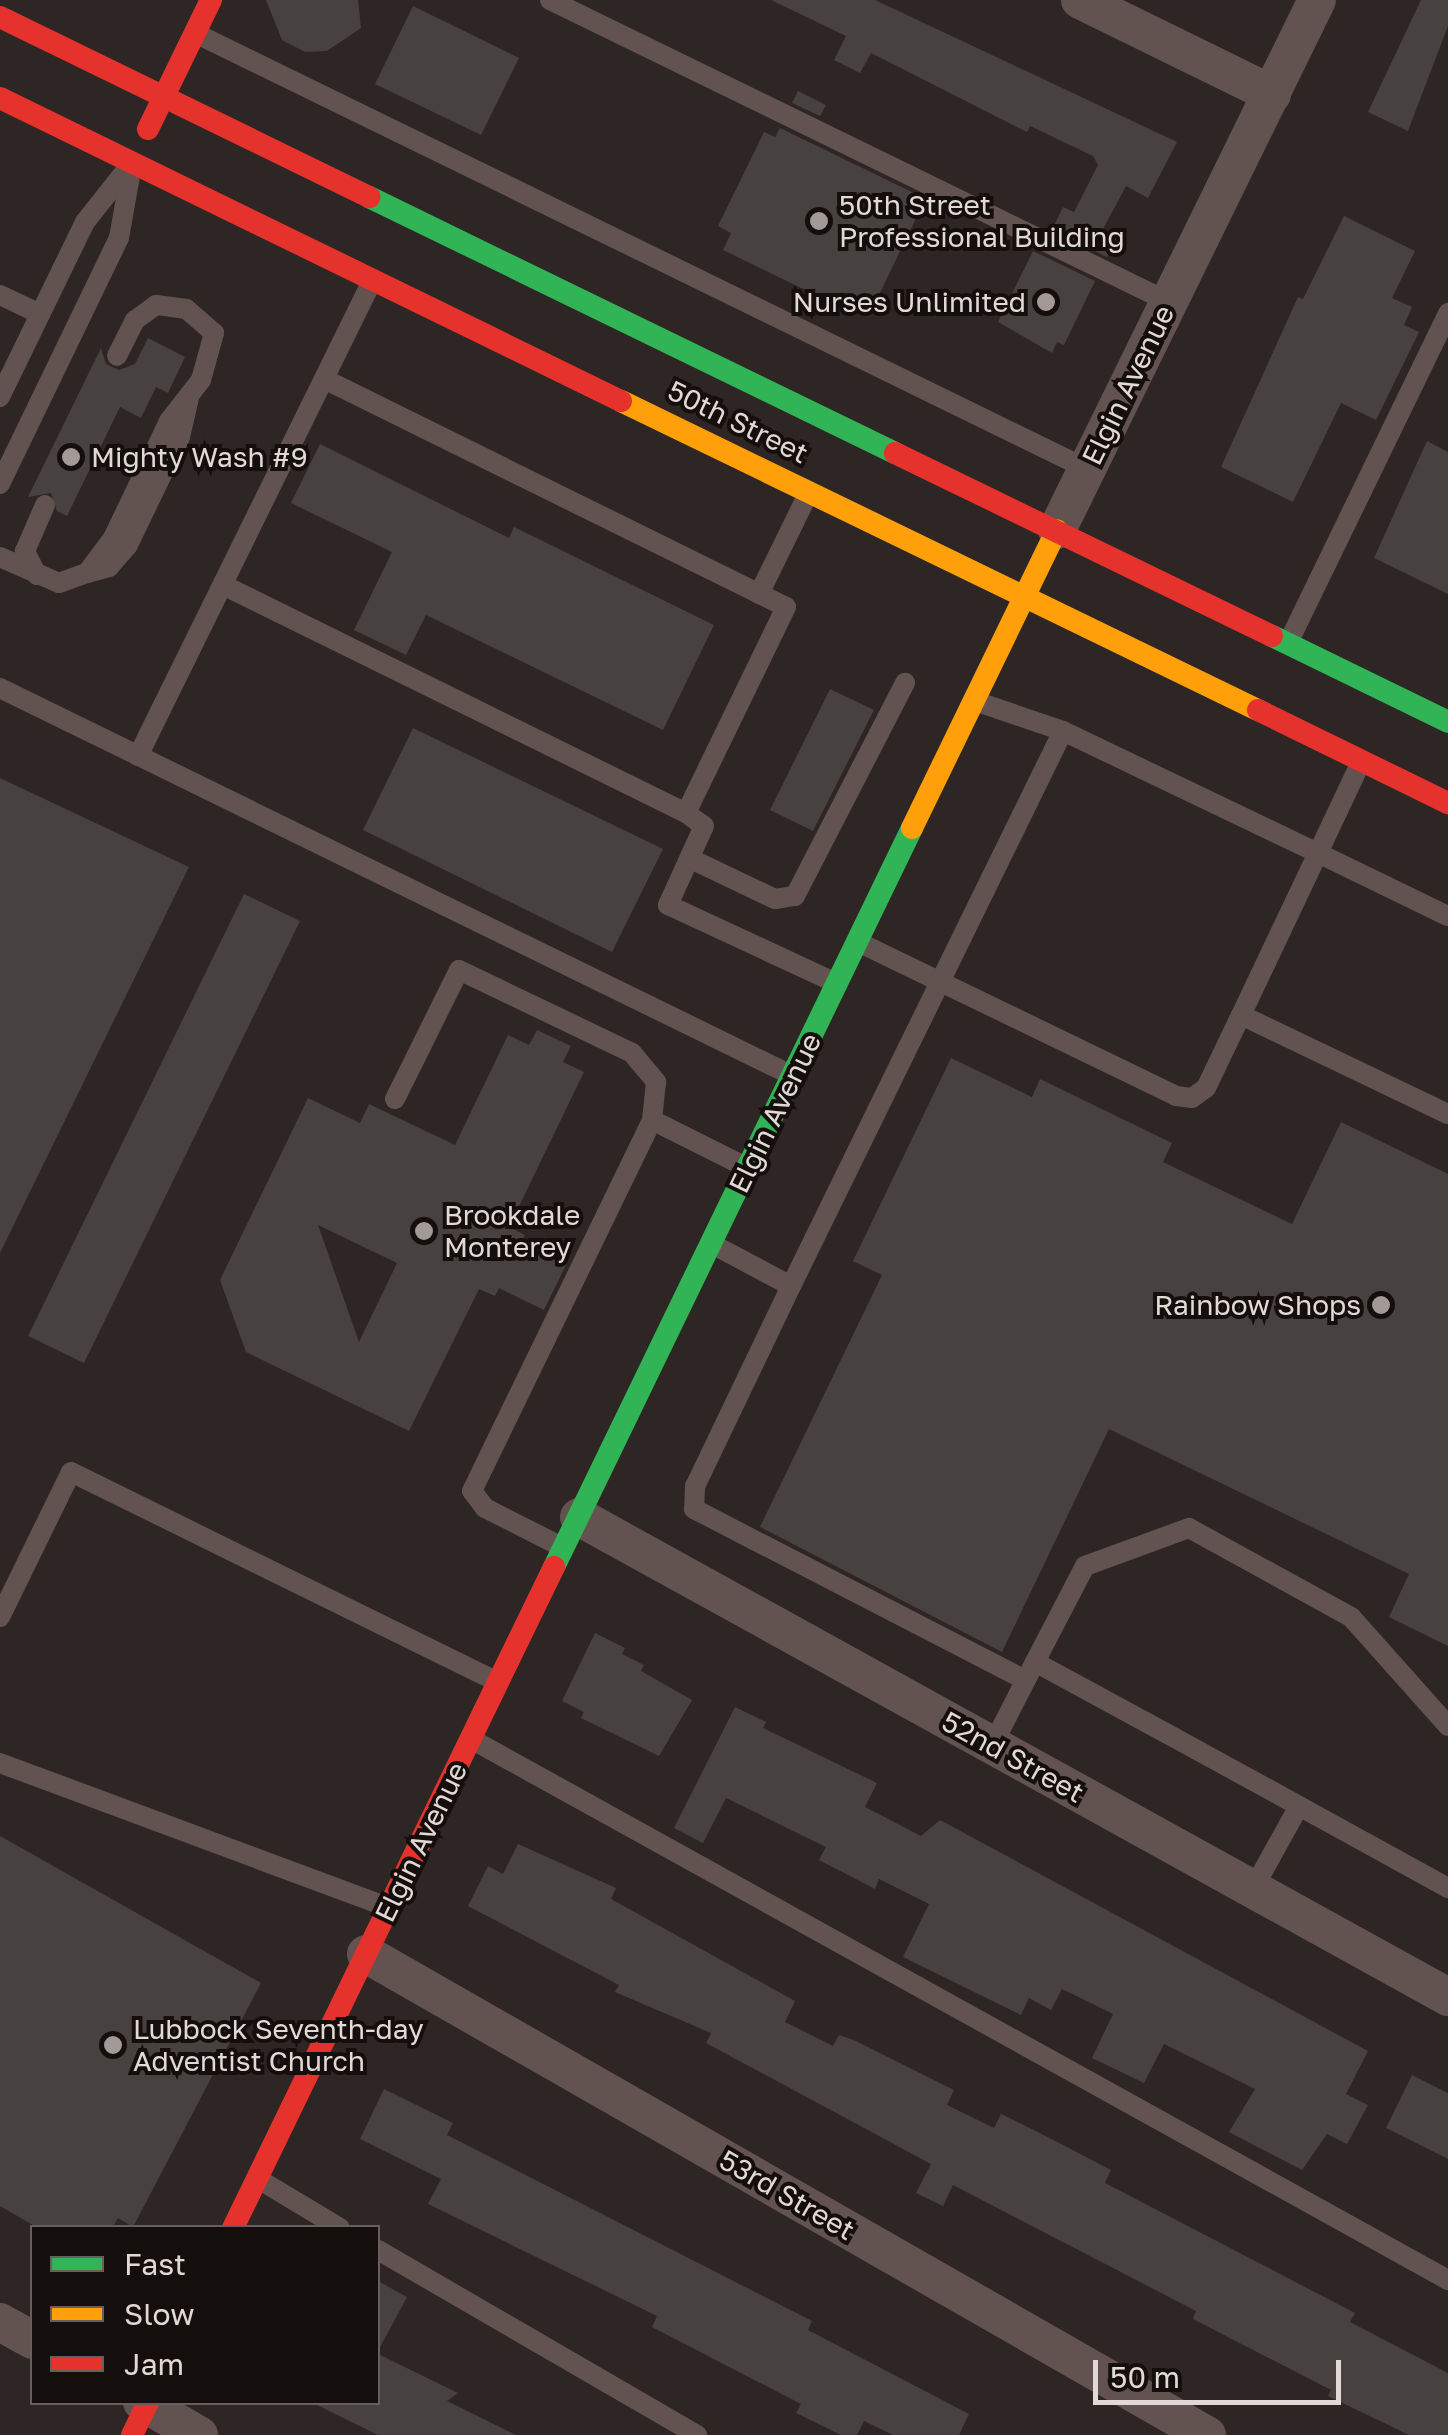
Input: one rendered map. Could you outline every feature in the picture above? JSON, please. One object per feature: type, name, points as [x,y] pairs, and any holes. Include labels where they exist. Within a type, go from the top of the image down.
[{"type":"main road","points":[[132,162],[211,0]]},
{"type":"main road","name":"50th Street","points":[[0,17],[1448,722]]},
{"type":"main road","name":"50th Street","points":[[0,98],[1448,803]]},
{"type":"main road","name":"Elgin Avenue","points":[[234,2225],[1057,530]]},
{"type":"street","points":[[1080,0],[1272,94]]},
{"type":"street","name":"Elgin Avenue","points":[[1057,530],[1318,0]]},
{"type":"street","name":"52nd Street","points":[[572,1532],[992,1746],[1448,1997]]},
{"type":"street","name":"53rd Street","points":[[366,1954],[1207,2435]]},
{"type":"street","points":[[0,2322],[30,2339]]},
{"type":"street","points":[[142,2411],[199,2435]]},
{"type":"lane","points":[[550,0],[1169,302]]},
{"type":"lane","points":[[195,33],[1086,469]]},
{"type":"lane","points":[[0,397],[85,222],[132,162]]},
{"type":"lane","points":[[0,484],[119,238],[132,162]]},
{"type":"lane","points":[[138,756],[373,280]]},
{"type":"lane","points":[[0,295],[40,314]]},
{"type":"lane","points":[[0,557],[59,583],[87,574],[113,538],[169,422],[189,398],[215,347],[214,333],[196,315],[173,305],[145,310],[117,356]]},
{"type":"lane","points":[[1288,643],[1448,313]]},
{"type":"lane","points":[[324,380],[786,607],[686,813]]},
{"type":"lane","points":[[760,594],[810,490]]},
{"type":"lane","points":[[37,575],[25,551],[45,506]]},
{"type":"lane","points":[[223,585],[686,813],[704,826],[668,905],[838,984]]},
{"type":"lane","points":[[691,859],[775,899],[796,896],[905,683]]},
{"type":"lane","points":[[0,688],[792,1076]]},
{"type":"lane","points":[[973,700],[1063,731],[1448,916]]},
{"type":"lane","points":[[1063,731],[695,1486],[694,1509],[1031,1671],[1299,1806],[1448,1888]]},
{"type":"lane","points":[[858,942],[1176,1096],[1192,1098],[1206,1088],[1362,760]]},
{"type":"lane","points":[[395,1099],[459,970],[632,1053],[656,1082],[652,1120],[472,1492],[485,1508],[572,1532]]},
{"type":"lane","points":[[1241,1015],[1448,1114]]},
{"type":"lane","points":[[652,1120],[748,1168]]},
{"type":"lane","points":[[711,1244],[791,1286]]},
{"type":"lane","points":[[0,1617],[72,1472],[499,1682]]},
{"type":"lane","points":[[992,1746],[1085,1566],[1189,1528],[1351,1617],[1448,1726]]},
{"type":"lane","points":[[472,1739],[1448,2280]]},
{"type":"lane","points":[[0,1762],[389,1908]]},
{"type":"lane","points":[[1253,1890],[1299,1806]]},
{"type":"lane","points":[[257,2178],[335,2225]]},
{"type":"lane","points":[[380,2251],[697,2435]]},
{"type":"building","points":[[266,0],[358,0],[361,28],[327,51],[305,52],[282,40]]},
{"type":"building","points":[[771,0],[875,0],[1177,142],[1148,198],[1126,186],[1102,231],[1116,239],[1107,257],[1052,230],[1063,207],[1074,212],[1098,165],[1093,156],[1030,126],[1027,132],[871,53],[860,73],[834,60],[846,36]]},
{"type":"building","points":[[1421,0],[1448,0],[1448,26],[1408,131],[1368,112]]},
{"type":"building","points":[[413,6],[519,58],[481,135],[375,84]]},
{"type":"building","points":[[798,91],[826,105],[820,116],[792,103]]},
{"type":"building","name":"50th Street Professional Building","points":[[780,128],[914,193],[909,203],[921,208],[875,303],[863,297],[855,314],[723,250],[731,233],[718,226],[764,132],[775,137]]},
{"type":"building","points":[[1344,216],[1415,251],[1392,298],[1412,307],[1404,325],[1419,332],[1376,420],[1341,403],[1293,502],[1221,467],[1298,297],[1303,299]]},
{"type":"building","name":"Nurses Unlimited","points":[[1033,251],[1095,281],[1064,345],[1057,342],[1052,353],[998,322]]},
{"type":"building","name":"Mighty Wash #9","points":[[148,338],[185,357],[168,393],[156,387],[141,418],[120,407],[67,516],[57,511],[51,493],[28,497],[101,348],[106,364],[119,370],[135,364]]},
{"type":"building","points":[[1427,441],[1448,452],[1448,594],[1374,558]]},
{"type":"building","points":[[320,444],[509,538],[514,527],[714,625],[663,730],[426,615],[406,655],[354,630],[392,552],[291,503]]},
{"type":"building","points":[[830,689],[874,710],[813,831],[770,810]]},
{"type":"building","points":[[413,728],[663,849],[612,952],[363,830]]},
{"type":"building","points":[[0,778],[189,867],[0,1253]]},
{"type":"building","points":[[244,894],[300,921],[84,1363],[28,1336]]},
{"type":"building","name":"Brookdale Monterey","points":[[537,1030],[571,1046],[563,1062],[584,1072],[509,1227],[525,1235],[521,1243],[566,1265],[544,1310],[499,1288],[495,1296],[479,1289],[409,1431],[246,1352],[220,1280],[308,1098],[360,1123],[369,1104],[455,1145],[508,1035],[529,1045]],"holes":[[[318,1225],[397,1263],[359,1342]]]},
{"type":"building","points":[[951,1058],[1032,1097],[1040,1079],[1172,1143],[1163,1162],[1292,1224],[1341,1122],[1448,1174],[1448,1646],[1389,1617],[1409,1574],[1109,1429],[1002,1652],[760,1527],[882,1275],[853,1261]]},
{"type":"building","points":[[595,1633],[625,1648],[622,1654],[644,1665],[641,1671],[692,1700],[659,1756],[581,1718],[584,1712],[562,1701]]},
{"type":"building","points":[[735,1707],[766,1722],[763,1728],[877,1783],[865,1807],[921,1836],[940,1820],[1368,2051],[1346,2094],[1368,2105],[1347,2144],[1327,2134],[1302,2170],[1229,2132],[1255,2089],[1164,2044],[1144,2083],[1092,2058],[1113,2014],[1062,1989],[1051,2010],[1029,1998],[1021,2015],[903,1957],[929,1904],[879,1879],[875,1889],[819,1860],[826,1847],[726,1798],[703,1843],[674,1828]]},
{"type":"building","name":"Lubbock Seventh-day Adventist Church","points":[[0,1836],[261,1983],[134,2225],[118,2218],[114,2225],[33,2225],[0,2206]]},
{"type":"building","points":[[518,1844],[616,1888],[611,1899],[795,2001],[785,2022],[833,2046],[839,2035],[854,2040],[954,2090],[947,2105],[994,2128],[1001,2114],[1038,2132],[1111,2170],[1105,2183],[1355,2313],[1350,2322],[1448,2373],[1448,2435],[1409,2435],[1328,2396],[1331,2390],[1193,2319],[1196,2311],[953,2185],[943,2206],[916,2193],[931,2164],[706,2043],[711,2033],[615,1992],[619,1985],[468,1906],[488,1866],[503,1874]]},
{"type":"building","points":[[1412,2075],[1448,2093],[1448,2159],[1386,2128]]},
{"type":"building","points":[[384,2089],[453,2123],[447,2135],[812,2321],[808,2330],[969,2414],[959,2435],[893,2435],[864,2421],[857,2435],[841,2435],[796,2413],[801,2404],[652,2327],[657,2316],[428,2204],[441,2179],[360,2139]]},
{"type":"building","points":[[380,2282],[407,2297],[380,2347]]},
{"type":"building","points":[[380,2355],[458,2393],[447,2401],[516,2435],[378,2435],[317,2405],[380,2405]]},
{"type":"traffic: fast","points":[[369,197],[895,453]]},
{"type":"traffic: fast","points":[[1272,636],[1448,722]]},
{"type":"traffic: fast","points":[[554,1567],[912,828]]},
{"type":"traffic: slow","points":[[621,401],[1258,710]]},
{"type":"traffic: slow","points":[[912,828],[1057,530]]},
{"type":"traffic: jam","points":[[148,129],[211,0]]},
{"type":"traffic: jam","points":[[0,17],[369,197]]},
{"type":"traffic: jam","points":[[0,98],[621,401]]},
{"type":"traffic: jam","points":[[895,453],[1272,636]]},
{"type":"traffic: jam","points":[[1258,710],[1448,803]]},
{"type":"traffic: jam","points":[[234,2225],[554,1567]]},
{"type":"traffic: jam","points":[[132,2435],[147,2405]]},
{"type":"place","name":"50th Street Professional Building","points":[[819,221]]},
{"type":"place","name":"Nurses Unlimited","points":[[1046,302]]},
{"type":"place","name":"Mighty Wash #9","points":[[71,457]]},
{"type":"place","name":"Brookdale Monterey","points":[[424,1231]]},
{"type":"place","name":"Rainbow Shops","points":[[1381,1305]]},
{"type":"place","name":"Lubbock Seventh-day Adventist Church","points":[[113,2045]]}]
